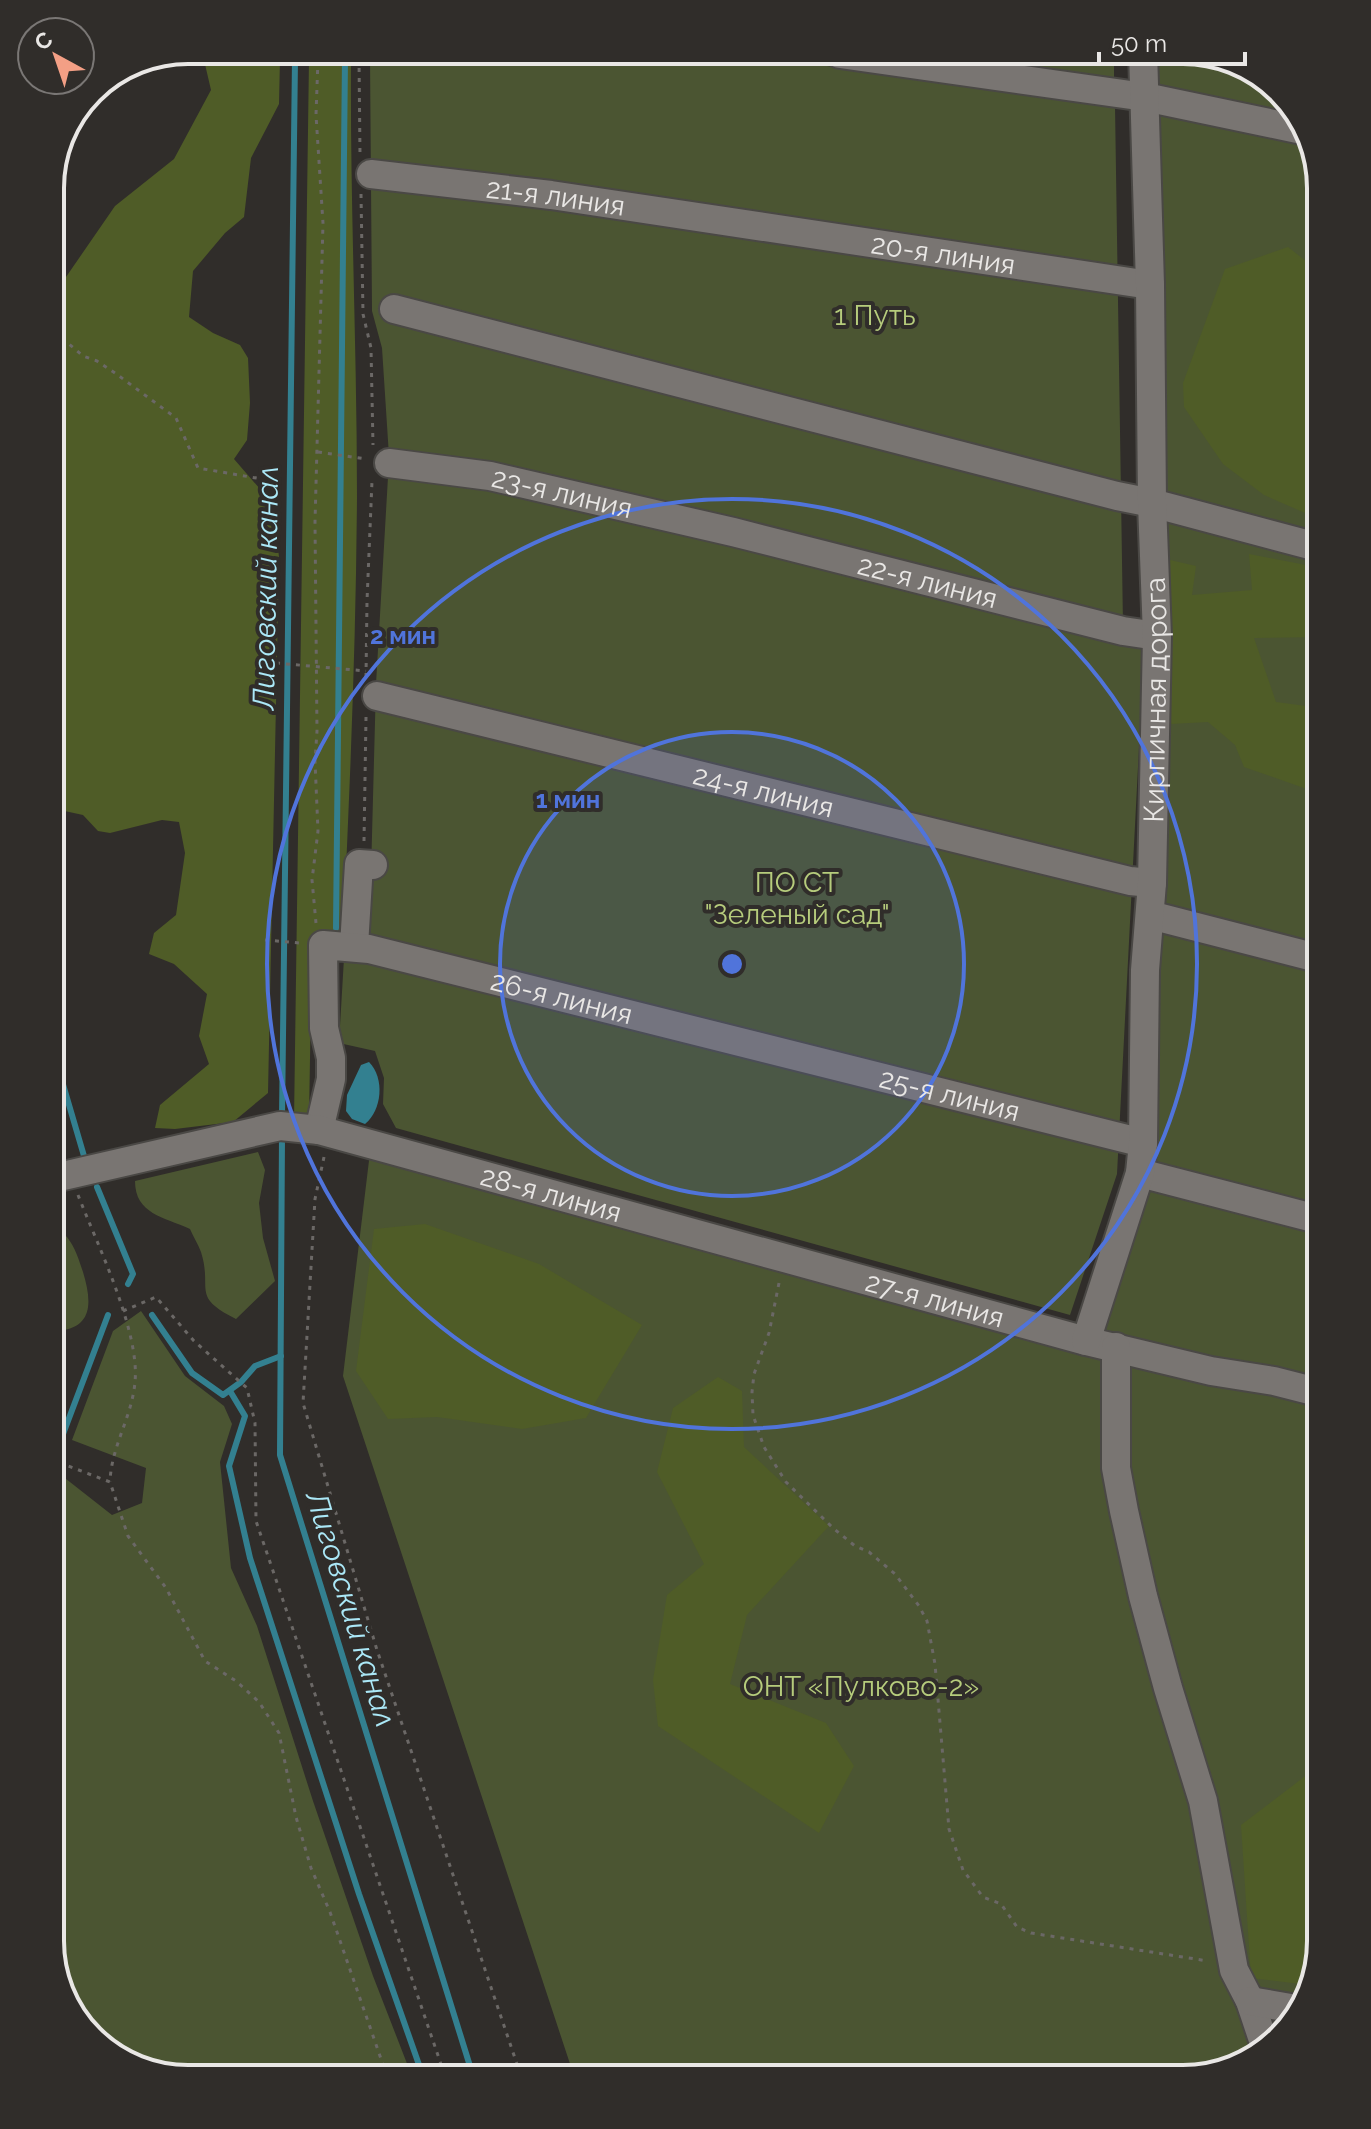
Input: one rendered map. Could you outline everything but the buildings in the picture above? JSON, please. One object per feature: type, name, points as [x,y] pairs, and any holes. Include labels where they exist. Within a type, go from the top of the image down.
[{"type":"street","points":[[911,64],[1145,97],[1291,128]]},
{"type":"street","name":"Кирпичная дорога","points":[[1086,1341],[1140,1173],[1143,1143],[1145,970],[1152,883],[1157,636],[1144,64]]},
{"type":"street","name":"21-я линия","points":[[371,174],[551,195],[738,223]]},
{"type":"street","name":"20-я линия","points":[[738,223],[1150,285]]},
{"type":"street","points":[[394,309],[1307,544]]},
{"type":"street","name":"23-я линия","points":[[377,461],[490,476],[733,532]]},
{"type":"street","name":"22-я линия","points":[[733,532],[1123,631],[1157,636]]},
{"type":"street","name":"24-я линия","points":[[372,684],[1100,873],[1152,883]]},
{"type":"street","points":[[362,948],[359,864],[373,865]]},
{"type":"street","points":[[1150,915],[1307,955]]},
{"type":"street","points":[[313,944],[331,1058],[331,1079],[319,1130]]},
{"type":"street","name":"26-я линия","points":[[313,944],[362,948],[754,1047]]},
{"type":"street","name":"25-я линия","points":[[754,1047],[1143,1143]]},
{"type":"street","name":"28-я линия","points":[[64,1176],[280,1126],[319,1130],[784,1258]]},
{"type":"street","points":[[1140,1173],[1307,1216]]},
{"type":"street","name":"27-я линия","points":[[784,1258],[1086,1341],[1211,1371],[1307,1389]]},
{"type":"street","points":[[1116,1347],[1116,1468],[1124,1511],[1168,1688],[1203,1801],[1234,1970],[1250,2001],[1262,2036]]},
{"type":"street","points":[[1250,2001],[1287,2007]]},
{"type":"path","points":[[265,940],[313,944],[316,932],[312,880],[318,831],[315,522],[323,223],[316,115],[318,64]]},
{"type":"path","points":[[64,345],[69,344],[83,356],[97,361],[176,418],[198,468],[262,479]]},
{"type":"path","points":[[318,452],[377,461]]},
{"type":"path","points":[[276,663],[353,670],[372,684]]},
{"type":"path","points":[[319,1130],[325,1150],[315,1199],[303,1403],[377,1650],[517,2065]]},
{"type":"path","points":[[64,1186],[123,1311],[134,1353],[136,1380],[128,1415],[110,1461],[110,1482],[128,1536],[173,1600],[205,1661],[236,1681],[259,1702],[279,1733],[296,1817],[311,1868],[330,1912],[383,2065]]},
{"type":"path","points":[[784,1258],[769,1333],[754,1374],[753,1415],[769,1456],[786,1482],[833,1528],[895,1574],[927,1621],[935,1664],[949,1829],[963,1870],[983,1897],[1001,1904],[1017,1927],[1031,1933],[1210,1962],[1234,1970]]},
{"type":"path","points":[[123,1311],[156,1297],[194,1341],[247,1388],[255,1423],[256,1521],[441,2065]]},
{"type":"path","points":[[64,1464],[110,1482]]},
{"type":"green space","points":[[205,64],[280,64],[279,104],[251,158],[244,217],[225,233],[193,271],[189,317],[213,333],[240,345],[248,358],[250,403],[247,440],[234,459],[273,504],[279,557],[268,1093],[233,1122],[175,1129],[155,1128],[160,1105],[209,1064],[199,1036],[207,994],[174,964],[149,954],[154,933],[176,915],[185,853],[179,822],[162,820],[110,833],[98,831],[83,815],[64,811],[64,314],[66,277],[115,206],[174,159],[211,90]]},
{"type":"green space","points":[[309,64],[351,64],[357,496],[343,933],[312,940],[309,1118],[294,1120]]},
{"type":"green space","name":"1 Путь","points":[[370,64],[813,64],[1115,106],[1123,625],[389,456],[382,348],[372,311]]},
{"type":"green space","points":[[946,64],[1114,64],[1114,88]]},
{"type":"green space","points":[[1151,64],[1207,66],[1252,85],[1282,114],[1152,89]]},
{"type":"green space","name":"ОНТ «Пулково-2»","points":[[1145,97],[1290,127],[1306,172],[1307,1941],[1303,1973],[1290,2003],[1265,2034],[1238,2052],[1199,2064],[570,2065],[343,1376],[371,1144],[1086,1340],[1143,1143]]},
{"type":"green space","points":[[1288,247],[1307,262],[1307,514],[1264,495],[1223,464],[1184,407],[1183,383],[1225,269]]},
{"type":"green space","name":"ПО СТ \"Зеленый сад\"","points":[[388,477],[492,488],[1134,642],[1144,651],[1117,1174],[1070,1315],[396,1128],[383,1104],[384,1078],[375,1051],[339,1043],[344,958],[369,949],[376,684]]},
{"type":"green space","points":[[1249,554],[1307,565],[1307,637],[1254,638],[1276,702],[1307,706],[1307,789],[1244,767],[1235,745],[1208,722],[1170,724],[1170,560],[1196,566],[1192,595],[1252,590]]},
{"type":"green space","points":[[258,1152],[265,1170],[259,1203],[263,1238],[275,1281],[236,1319],[208,1298],[201,1252],[190,1229],[146,1208],[136,1192],[135,1181]]},
{"type":"green space","points":[[425,1224],[539,1264],[642,1325],[586,1418],[522,1429],[437,1417],[388,1419],[356,1371],[374,1229]]},
{"type":"green space","points":[[64,1235],[76,1254],[88,1292],[85,1318],[64,1330]]},
{"type":"green space","points":[[141,1311],[185,1376],[224,1406],[232,1424],[220,1462],[231,1568],[257,1626],[373,1976],[408,2065],[164,2063],[133,2052],[106,2034],[77,1996],[66,1965],[64,1941],[64,1477],[112,1515],[142,1503],[146,1468],[72,1440],[113,1331]]},
{"type":"green space","points":[[718,1377],[742,1391],[744,1447],[829,1526],[747,1615],[730,1684],[826,1723],[854,1766],[819,1833],[658,1726],[653,1680],[667,1595],[704,1564],[657,1472],[673,1408]]},
{"type":"green space","points":[[1304,1535],[1307,1536],[1307,1714]]},
{"type":"green space","points":[[1307,1775],[1307,1941],[1299,1984],[1251,1978],[1241,1825]]},
{"type":"water","points":[[369,1062],[378,1076],[379,1094],[375,1111],[365,1124],[352,1119],[346,1111],[347,1095],[361,1065]]},
{"type":"waterway","name":"Лиговский канал","points":[[282,1117],[295,64]]},
{"type":"waterway","points":[[336,928],[345,64]]},
{"type":"waterway","points":[[64,1088],[84,1156]]},
{"type":"waterway","name":"Лиговский канал","points":[[282,1137],[280,1455],[470,2065]]},
{"type":"waterway","points":[[97,1187],[133,1274],[128,1284]]},
{"type":"waterway","points":[[64,1431],[108,1315]]},
{"type":"waterway","points":[[152,1315],[192,1373],[223,1395],[241,1382],[255,1366],[281,1356]]},
{"type":"waterway","points":[[230,1391],[245,1416],[229,1466],[250,1558],[359,1894],[419,2065]]}]
